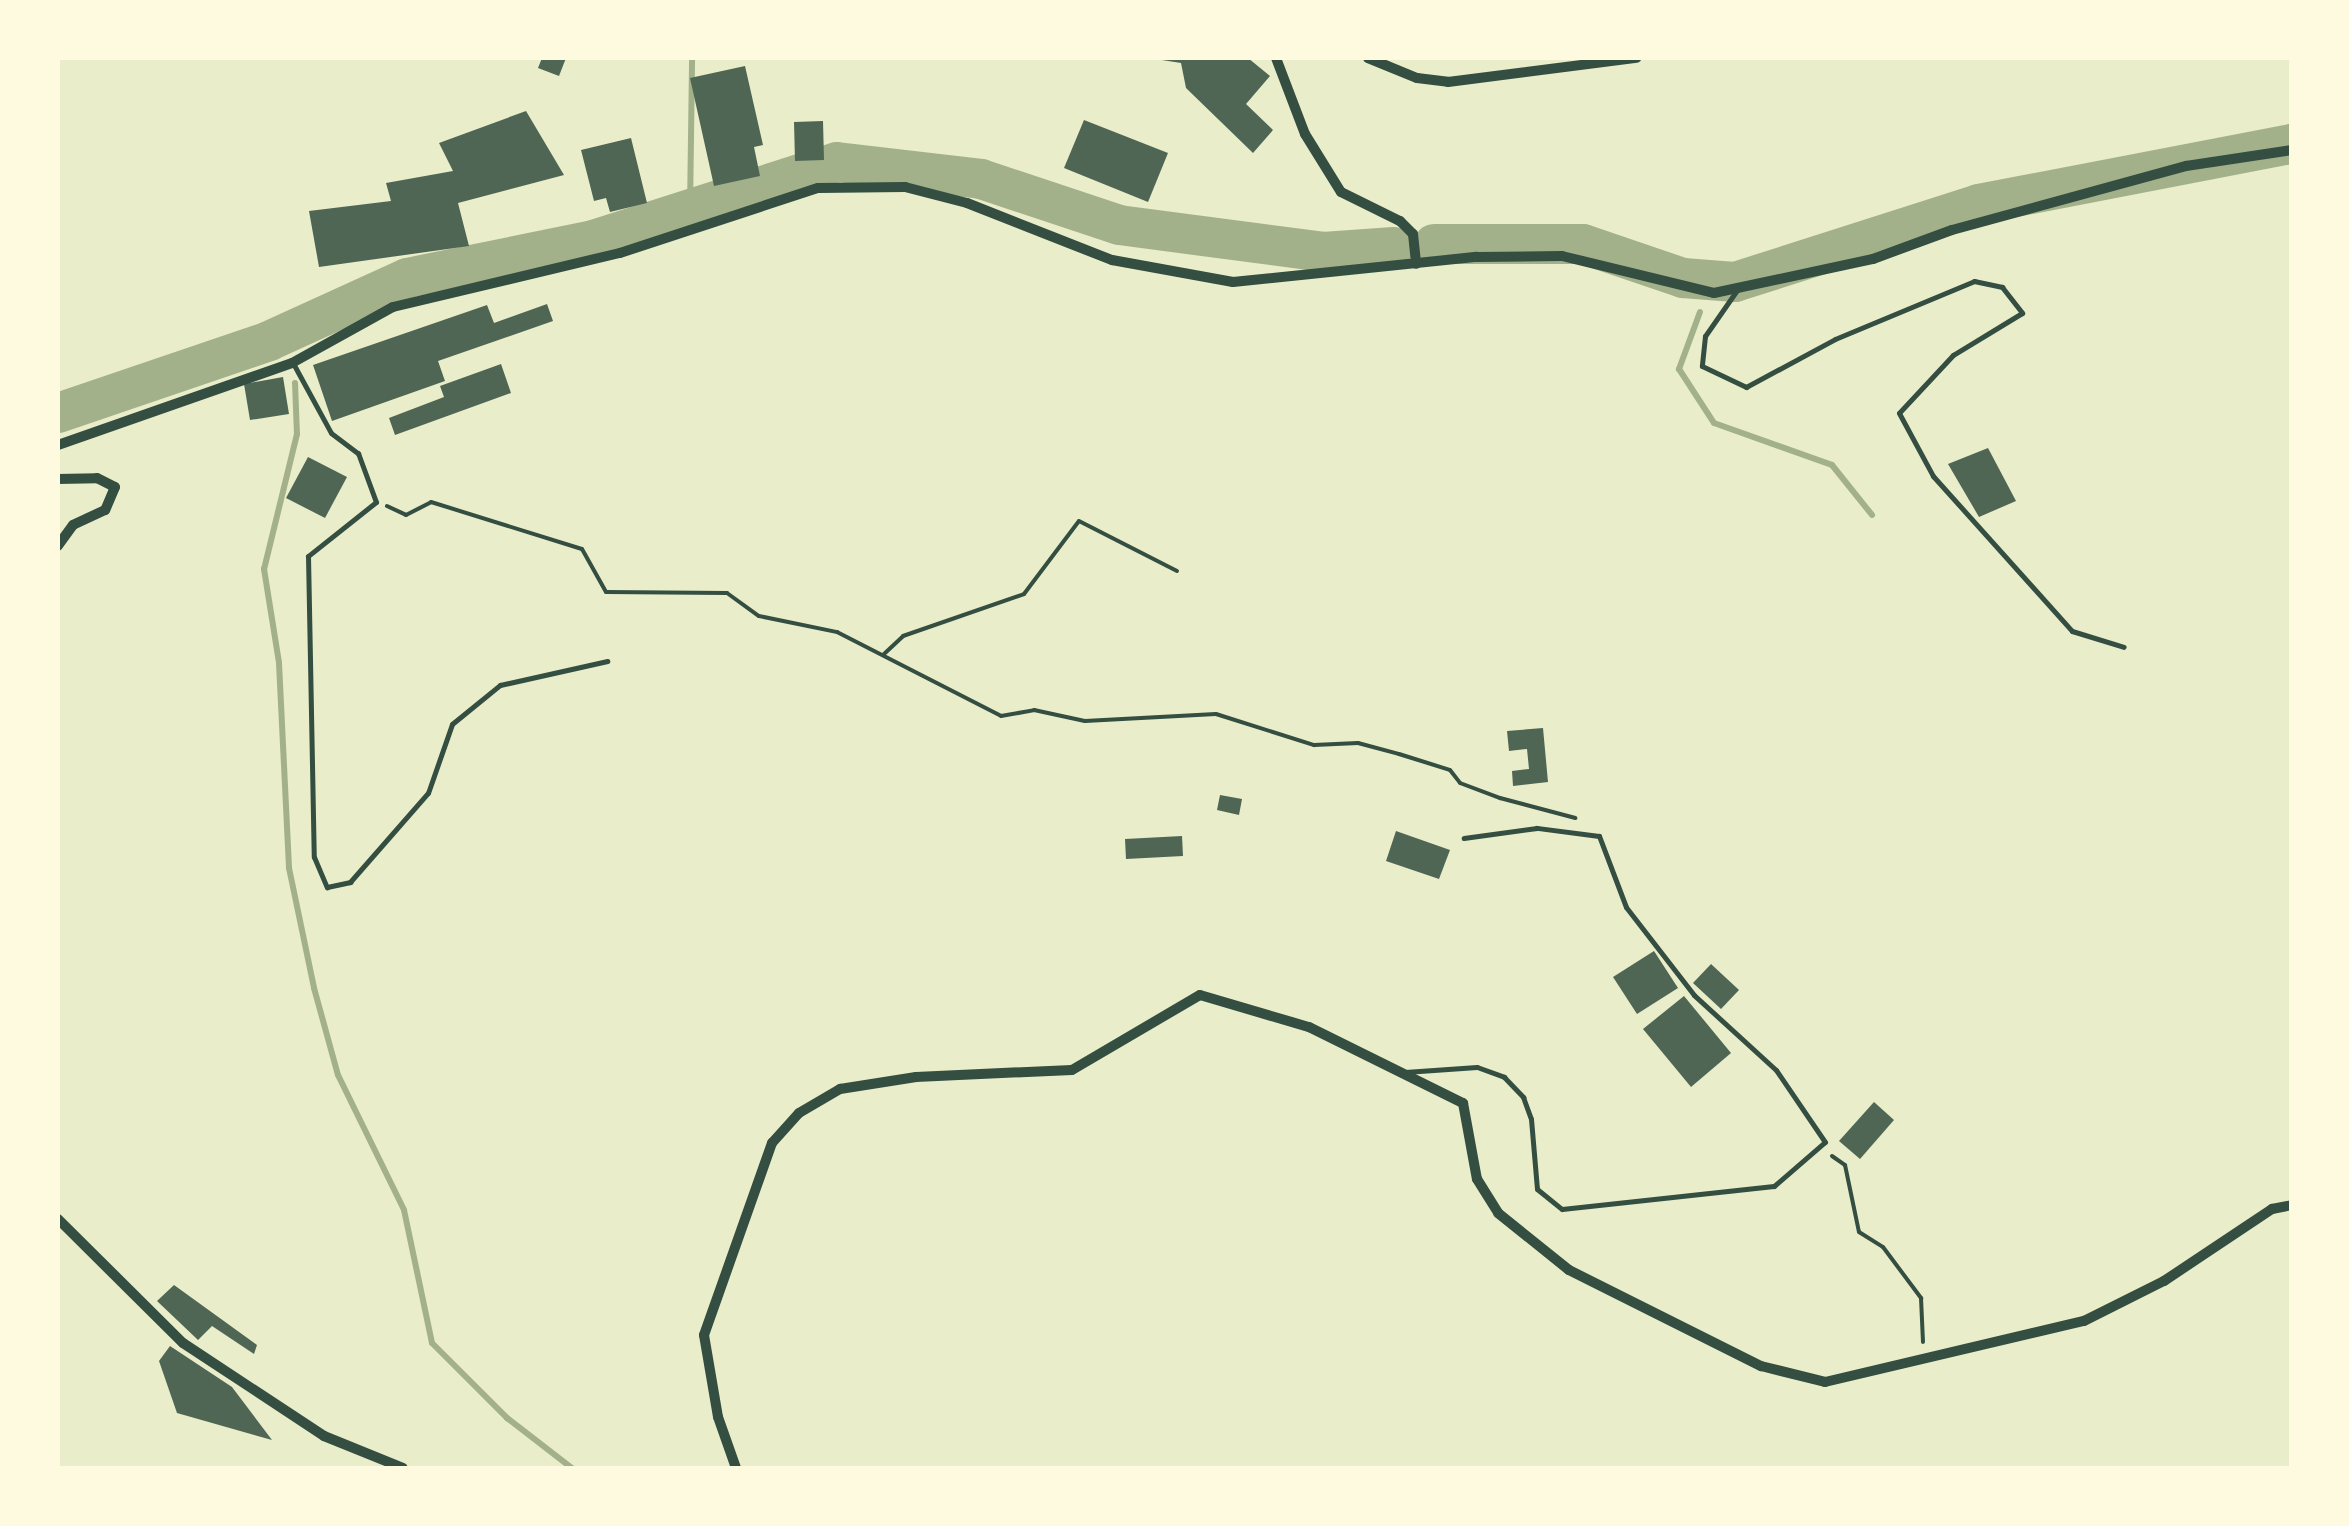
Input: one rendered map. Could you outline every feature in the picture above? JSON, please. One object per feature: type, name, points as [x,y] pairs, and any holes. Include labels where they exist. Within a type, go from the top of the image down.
[{"type":"street","points":[[1276,58],[1305,134],[1340,192],[1400,221],[1414,234],[1416,264]]},
{"type":"street","points":[[1368,58],[1417,78],[1448,82],[1636,58]]},
{"type":"street","points":[[58,445],[287,364],[393,306],[620,253],[818,188],[904,186],[968,203],[1112,260],[1233,282],[1416,264],[1562,256],[1610,263],[1690,292],[1738,288],[1872,259],[1952,230],[2054,207],[2186,166],[2292,150]]},
{"type":"street","points":[[58,479],[97,478],[115,487],[105,510],[73,525],[58,546]]},
{"type":"street","points":[[736,1468],[718,1417],[704,1335],[772,1143],[799,1113],[840,1089],[916,1078],[1072,1070],[1200,995],[1309,1027],[1463,1103],[1476,1179],[1498,1213],[1569,1270],[1761,1366],[1825,1382],[2084,1320],[2164,1281],[2272,1209],[2292,1205]]},
{"type":"street","points":[[58,1219],[183,1344],[324,1436],[403,1468]]},
{"type":"lane","points":[[1738,288],[1705,336],[1702,366],[1746,388],[1835,339],[1974,281],[2002,287],[2022,313],[1952,355],[1899,412],[1933,476],[2072,631],[2124,647]]},
{"type":"lane","points":[[287,364],[331,433],[358,454],[376,502],[308,556],[314,857],[327,887],[350,882],[428,793],[452,724],[500,685],[608,661]]},
{"type":"lane","points":[[1402,1073],[1478,1067],[1504,1077],[1524,1097],[1531,1119],[1529,1153],[1537,1189],[1562,1209],[1774,1186],[1826,1142],[1776,1070],[1694,995],[1626,907],[1599,836],[1537,828],[1464,838]]},
{"type":"path","points":[[376,502],[406,514],[431,502],[582,548],[606,592],[727,594],[760,616],[837,632],[1001,716],[1034,710],[1085,721],[1216,714],[1314,744],[1358,743],[1450,770],[1460,783],[1500,798],[1571,814],[1599,836]]},
{"type":"path","points":[[884,654],[902,636],[1024,594],[1080,521],[1177,572]]},
{"type":"path","points":[[1820,1147],[1844,1165],[1859,1232],[1883,1247],[1921,1298],[1918,1326],[1927,1356]]},
{"type":"building","points":[[542,58],[566,58],[559,76],[538,68]]},
{"type":"building","points":[[1149,58],[1248,58],[1270,76],[1246,104],[1273,130],[1253,153],[1186,88],[1181,63]]},
{"type":"building","points":[[745,66],[763,145],[754,147],[760,176],[714,186],[690,78]]},
{"type":"building","points":[[526,111],[564,175],[458,203],[469,246],[319,267],[309,211],[391,201],[386,183],[453,171],[439,143]]},
{"type":"building","points":[[1084,120],[1168,153],[1148,202],[1064,168]]},
{"type":"building","points":[[823,121],[824,160],[795,161],[794,122]]},
{"type":"building","points":[[631,138],[647,203],[610,212],[606,198],[594,201],[581,150]]},
{"type":"building","points":[[547,304],[553,321],[438,361],[445,381],[332,421],[313,365],[487,305],[494,323]]},
{"type":"building","points":[[501,364],[511,393],[395,435],[389,418],[444,397],[440,386]]},
{"type":"building","points":[[283,377],[289,414],[250,420],[244,384]]},
{"type":"building","points":[[1988,448],[2016,501],[1979,517],[1948,464]]},
{"type":"building","points":[[308,457],[347,477],[325,518],[286,498]]},
{"type":"building","points":[[1543,728],[1548,782],[1513,786],[1512,771],[1529,769],[1527,749],[1509,751],[1507,731]]},
{"type":"building","points":[[1220,795],[1242,799],[1239,815],[1217,810]]},
{"type":"building","points":[[1396,831],[1450,850],[1439,879],[1386,861]]},
{"type":"building","points":[[1182,836],[1183,856],[1126,859],[1125,839]]},
{"type":"building","points":[[1654,951],[1678,988],[1637,1014],[1613,977]]},
{"type":"building","points":[[1711,964],[1739,990],[1721,1009],[1693,983]]},
{"type":"building","points":[[1684,996],[1731,1053],[1691,1087],[1643,1029]]},
{"type":"building","points":[[1874,1102],[1894,1120],[1860,1159],[1839,1141]]},
{"type":"building","points":[[174,1285],[257,1345],[254,1354],[212,1326],[198,1340],[157,1301]]},
{"type":"building","points":[[170,1346],[232,1387],[272,1440],[177,1413],[159,1361]]},
{"type":"waterway","points":[[690,209],[692,58]]},
{"type":"waterway","points":[[1434,244],[1583,244],[1683,278],[1735,282],[1979,204],[2292,144]]},
{"type":"waterway","points":[[58,413],[269,341],[407,278],[593,240],[837,162],[981,179],[1119,225],[1323,252],[1394,247]]},
{"type":"waterway","points":[[1700,312],[1679,369],[1714,423],[1832,465],[1872,515]]},
{"type":"waterway","points":[[269,341],[273,348]]},
{"type":"waterway","points":[[295,383],[297,434],[264,569],[279,663],[289,868],[314,988],[338,1075],[404,1210],[432,1343],[507,1418],[572,1468]]}]
